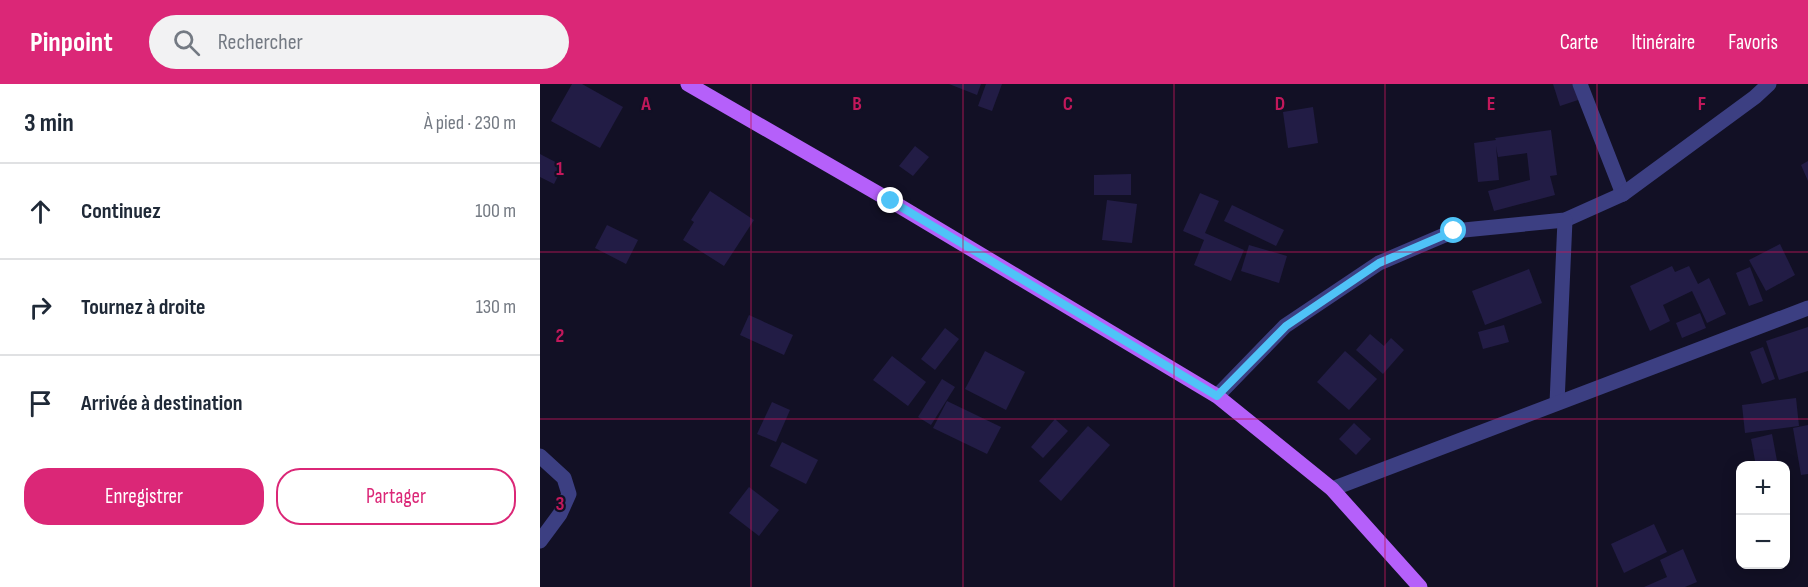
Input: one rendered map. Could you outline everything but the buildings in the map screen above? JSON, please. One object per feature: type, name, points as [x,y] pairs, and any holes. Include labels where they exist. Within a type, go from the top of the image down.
[{"type":"main road","points":[[688,84],[891,201],[1217,396],[1332,489],[1420,587]]},
{"type":"street","points":[[1580,84],[1623,194]]},
{"type":"street","points":[[1217,396],[1286,326],[1379,263],[1454,231],[1565,219],[1623,194],[1769,84]]},
{"type":"street","points":[[1557,403],[1565,219]]},
{"type":"street","points":[[1332,489],[1808,308]]},
{"type":"street","points":[[540,456],[564,478],[569,494],[560,514],[540,541]]},
{"type":"route","points":[[891,201],[1217,396],[1286,326],[1379,263],[1454,231]]}]
